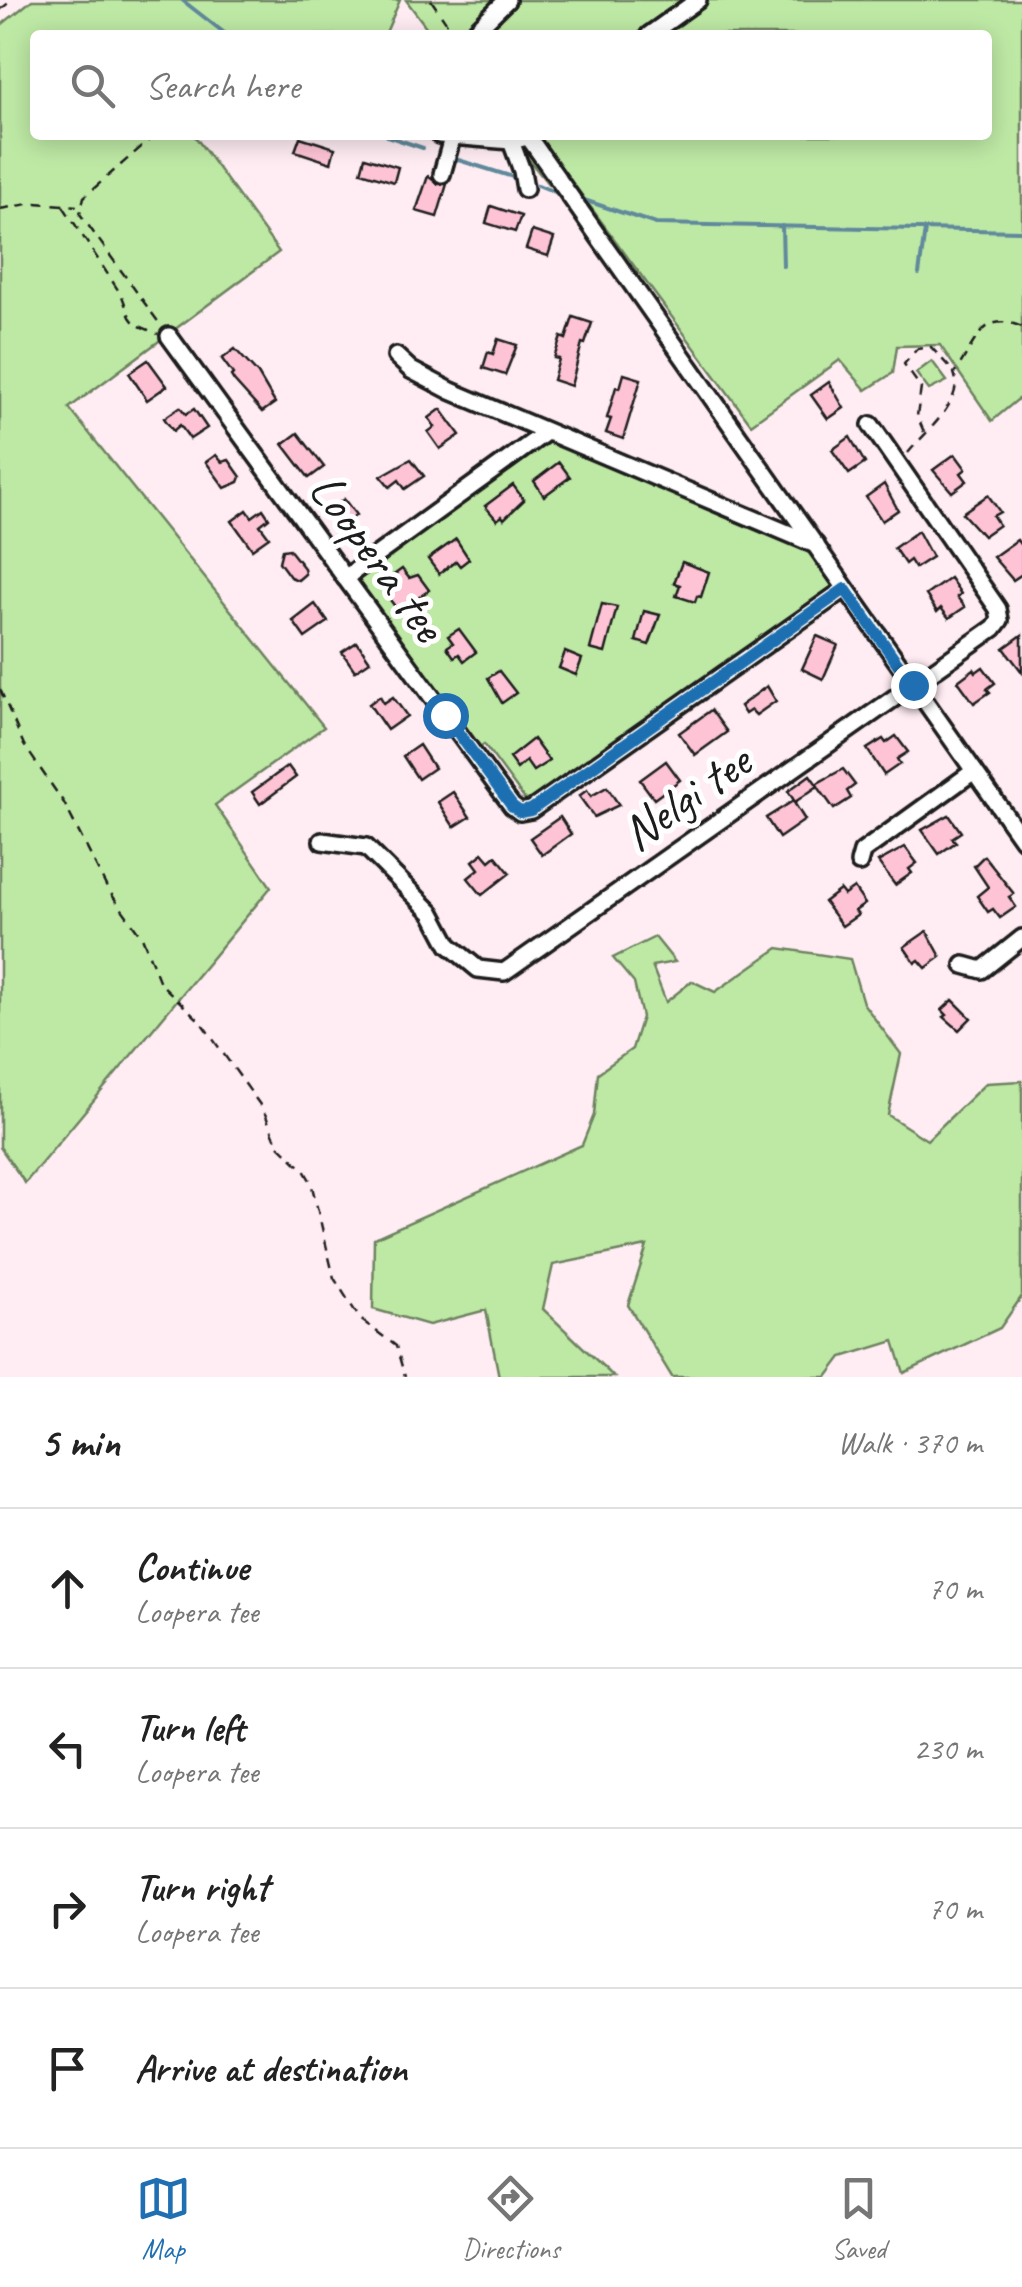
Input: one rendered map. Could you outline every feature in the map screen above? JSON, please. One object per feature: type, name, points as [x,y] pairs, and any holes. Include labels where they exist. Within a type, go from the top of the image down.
[{"type":"street","points":[[477,30],[507,0]]},
{"type":"street","points":[[657,30],[698,0]]},
{"type":"street","points":[[442,174],[446,140]]},
{"type":"street","points":[[489,140],[516,140]]},
{"type":"street","points":[[530,140],[1022,839]]},
{"type":"street","points":[[511,142],[525,189]]},
{"type":"street","name":"Loopera tee","points":[[169,336],[520,812],[531,810],[845,589]]},
{"type":"street","points":[[396,356],[411,370],[546,432],[816,545]]},
{"type":"street","points":[[870,425],[898,466]]},
{"type":"street","points":[[344,578],[546,432]]},
{"type":"street","name":"Nelgi tee","points":[[322,841],[366,846],[432,912],[448,946],[478,969],[504,972],[994,628],[1000,620],[998,608],[898,466]]},
{"type":"street","points":[[859,863],[862,852],[974,771]]},
{"type":"street","points":[[964,965],[982,970],[1022,938]]},
{"type":"path","points":[[0,10],[12,0]]},
{"type":"path","points":[[431,0],[452,30]]},
{"type":"path","points":[[149,140],[84,197],[80,214],[169,336]]},
{"type":"path","points":[[0,209],[18,204],[80,205]]},
{"type":"path","points":[[63,206],[135,324],[169,336]]},
{"type":"path","points":[[954,372],[985,326],[1002,320],[1022,327]]},
{"type":"path","points":[[898,466],[924,433],[955,393],[954,372],[931,347],[917,349],[904,364],[920,388],[917,416],[924,433]]},
{"type":"path","points":[[0,689],[24,745],[64,803],[108,888],[142,938],[160,983],[200,1022],[263,1109],[278,1144],[312,1182],[334,1278],[360,1318],[396,1346],[405,1377]]},
{"type":"green space","points":[[32,0],[400,0],[387,30],[30,30],[30,140],[198,140],[279,252],[69,408],[324,727],[215,805],[271,887],[25,1183],[0,1147],[0,26]]},
{"type":"green space","points":[[406,0],[1022,0],[1022,396],[992,421],[940,345],[897,346],[893,373],[866,390],[840,360],[751,424],[575,186],[549,185],[513,140],[992,140],[992,30],[428,30]]},
{"type":"green space","points":[[932,361],[947,381],[929,390],[916,373]]},
{"type":"green space","points":[[551,440],[815,551],[836,586],[528,804],[484,744],[477,749],[355,581],[356,575],[540,443]]},
{"type":"green space","points":[[655,937],[675,962],[652,966],[666,1002],[692,981],[715,992],[778,948],[850,959],[863,1003],[901,1054],[888,1115],[927,1140],[986,1083],[1022,1081],[1022,1296],[1000,1328],[904,1373],[894,1341],[842,1357],[827,1377],[672,1377],[628,1305],[647,1246],[553,1265],[543,1309],[614,1377],[499,1377],[486,1310],[429,1325],[373,1309],[374,1238],[582,1145],[594,1115],[598,1073],[632,1049],[642,1017],[634,983],[613,958]]},
{"type":"building","points":[[299,140],[335,148],[331,163],[295,151]]},
{"type":"building","points":[[365,157],[398,167],[394,182],[361,172]]},
{"type":"building","points":[[428,176],[438,184],[447,184],[437,217],[416,211]]},
{"type":"building","points":[[491,206],[521,216],[515,232],[486,223]]},
{"type":"building","points":[[532,231],[554,238],[548,256],[526,249]]},
{"type":"building","points":[[573,317],[592,323],[585,344],[582,343],[571,386],[553,380],[559,359],[554,358]]},
{"type":"building","points":[[498,339],[517,345],[505,375],[483,368]]},
{"type":"building","points":[[235,349],[258,374],[275,403],[262,412],[234,381],[222,359]]},
{"type":"building","points":[[148,360],[167,386],[147,400],[129,373]]},
{"type":"building","points":[[624,374],[641,379],[623,439],[606,433],[616,387],[620,388]]},
{"type":"building","points":[[829,382],[844,408],[828,419],[811,395]]},
{"type":"building","points":[[180,407],[186,414],[194,409],[207,428],[190,439],[180,425],[173,431],[164,418]]},
{"type":"building","points":[[441,409],[460,435],[440,449],[428,432],[435,427],[429,418]]},
{"type":"building","points":[[298,433],[324,467],[309,478],[283,444]]},
{"type":"building","points":[[850,437],[865,463],[849,474],[832,450]]},
{"type":"building","points":[[955,454],[966,469],[961,473],[967,481],[952,492],[933,470]]},
{"type":"building","points":[[216,455],[222,462],[229,460],[241,477],[239,482],[225,488],[206,462]]},
{"type":"building","points":[[411,459],[424,476],[405,489],[399,480],[390,487],[381,476]]},
{"type":"building","points":[[559,462],[570,477],[544,496],[534,481]]},
{"type":"building","points":[[884,484],[898,510],[882,521],[866,497]]},
{"type":"building","points":[[513,485],[524,500],[504,519],[502,516],[497,520],[485,506]]},
{"type":"building","points":[[988,495],[1000,512],[993,516],[999,525],[983,536],[962,513]]},
{"type":"building","points":[[344,499],[356,515],[341,527],[328,511]]},
{"type":"building","points":[[263,509],[269,518],[260,525],[269,537],[252,549],[232,521],[247,510],[252,517]]},
{"type":"building","points":[[918,531],[932,557],[915,568],[910,560],[905,564],[894,548]]},
{"type":"building","points":[[456,539],[469,559],[460,566],[456,561],[439,574],[428,559]]},
{"type":"building","points":[[1017,540],[1022,547],[1022,574],[1013,580],[993,557]]},
{"type":"building","points":[[289,549],[304,568],[305,574],[298,580],[290,577],[279,562],[282,550]]},
{"type":"building","points":[[682,562],[709,572],[701,597],[697,596],[695,602],[676,596],[680,585],[674,583]]},
{"type":"building","points":[[402,569],[409,578],[418,575],[429,590],[399,612],[388,597],[394,589],[387,580]]},
{"type":"building","points":[[950,578],[965,607],[949,618],[941,608],[937,612],[926,595]]},
{"type":"building","points":[[315,604],[328,622],[305,638],[293,621]]},
{"type":"building","points":[[602,604],[617,607],[605,653],[590,649]]},
{"type":"building","points":[[644,611],[660,615],[649,645],[636,641]]},
{"type":"building","points":[[459,629],[476,652],[464,661],[459,654],[454,657],[447,647],[453,643],[448,636]]},
{"type":"building","points":[[1022,635],[1022,672],[1004,648]]},
{"type":"building","points":[[817,636],[838,645],[823,679],[802,669]]},
{"type":"building","points":[[357,642],[370,661],[355,671],[342,652]]},
{"type":"building","points":[[565,652],[582,659],[576,675],[559,668]]},
{"type":"building","points":[[983,667],[995,683],[987,689],[990,692],[974,703],[958,681]]},
{"type":"building","points":[[499,671],[516,693],[502,703],[488,678]]},
{"type":"building","points":[[767,686],[776,701],[756,715],[751,710],[745,714],[740,706]]},
{"type":"building","points":[[380,696],[384,703],[393,697],[407,716],[387,730],[369,704]]},
{"type":"building","points":[[711,710],[727,732],[695,755],[679,733]]},
{"type":"building","points":[[896,736],[908,752],[897,759],[900,764],[884,775],[867,749]]},
{"type":"building","points":[[533,739],[549,761],[533,771],[526,761],[517,769],[509,758]]},
{"type":"building","points":[[419,745],[434,768],[418,779],[403,756]]},
{"type":"building","points":[[666,761],[680,780],[654,799],[640,780]]},
{"type":"building","points":[[288,766],[296,777],[260,804],[252,792]]},
{"type":"building","points":[[843,769],[855,785],[847,791],[851,798],[834,809],[816,784]]},
{"type":"building","points":[[810,775],[818,786],[795,802],[788,791]]},
{"type":"building","points":[[607,787],[619,805],[594,817],[579,796],[587,790],[591,796]]},
{"type":"building","points":[[453,792],[470,817],[454,827],[438,802]]},
{"type":"building","points":[[793,801],[805,820],[779,838],[766,818]]},
{"type":"building","points":[[949,815],[961,832],[952,838],[956,842],[939,854],[922,830]]},
{"type":"building","points":[[560,817],[571,834],[542,855],[530,838]]},
{"type":"building","points":[[905,847],[917,863],[909,869],[912,873],[895,885],[878,862]]},
{"type":"building","points":[[483,853],[490,861],[496,856],[510,873],[482,895],[468,878],[479,869],[473,861]]},
{"type":"building","points":[[984,856],[1014,894],[1009,897],[1016,907],[1000,918],[993,909],[988,912],[977,896],[988,887],[974,866]]},
{"type":"building","points":[[854,888],[865,904],[855,911],[858,915],[842,926],[824,902],[840,890],[844,895]]},
{"type":"building","points":[[927,931],[941,957],[926,968],[919,960],[915,963],[904,947]]},
{"type":"building","points":[[953,1000],[971,1018],[959,1030],[944,1017],[947,1015],[942,1010]]},
{"type":"waterway","points":[[182,0],[221,30]]},
{"type":"waterway","points":[[399,140],[423,148]]},
{"type":"waterway","points":[[452,158],[513,177]]},
{"type":"waterway","points":[[538,185],[557,193]]},
{"type":"waterway","points":[[581,199],[656,224],[1022,231]]},
{"type":"waterway","points":[[782,226],[783,266]]},
{"type":"waterway","points":[[919,274],[925,230]]},
{"type":"route","points":[[445,715],[520,812],[531,810],[845,589],[913,685]]}]
